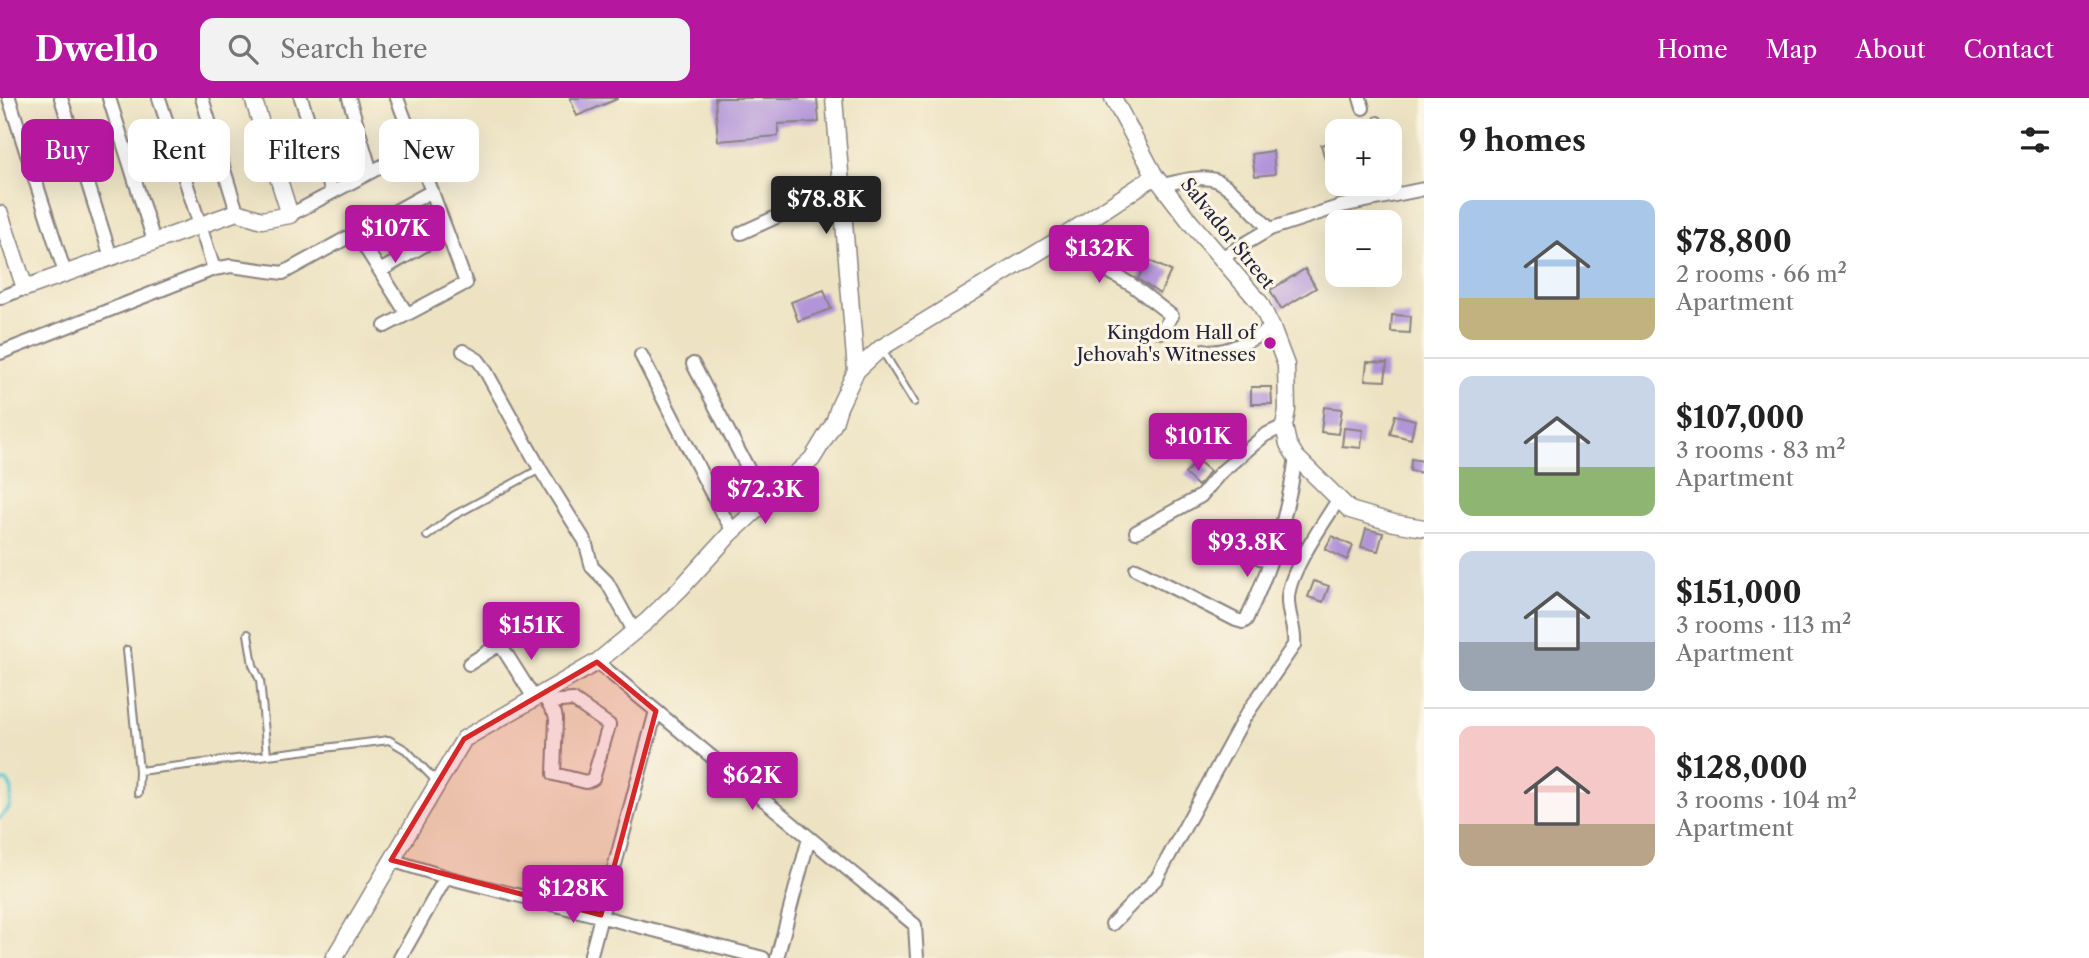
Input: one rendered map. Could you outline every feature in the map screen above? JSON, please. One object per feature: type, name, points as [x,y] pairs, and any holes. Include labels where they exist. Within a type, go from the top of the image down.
[{"type":"street","points":[[9,98],[65,273]]},
{"type":"street","points":[[61,98],[111,257]]},
{"type":"street","points":[[109,98],[154,242]]},
{"type":"street","points":[[159,98],[214,270]]},
{"type":"street","points":[[202,98],[237,212]]},
{"type":"street","points":[[253,98],[290,215]]},
{"type":"street","points":[[301,98],[331,192]]},
{"type":"street","points":[[349,98],[371,172]]},
{"type":"street","points":[[397,98],[405,119]]},
{"type":"street","points":[[834,98],[856,371]]},
{"type":"street","name":"Salvador Street","points":[[1113,98],[1158,181],[1260,303],[1286,365],[1287,410],[1284,426],[1287,444],[1296,457],[1350,510],[1394,523],[1424,528]]},
{"type":"street","points":[[0,298],[237,212],[262,220],[290,215],[379,168]]},
{"type":"street","points":[[334,958],[464,739],[541,698],[597,662],[680,589],[733,531],[812,459],[834,423],[856,371],[881,348],[1158,181],[1213,178],[1229,189],[1270,229]]},
{"type":"street","points":[[384,326],[466,283],[429,182]]},
{"type":"street","points":[[741,233],[840,188]]},
{"type":"street","points":[[1402,194],[1424,189]]},
{"type":"street","points":[[0,353],[214,270],[230,266],[283,273],[432,191]]},
{"type":"street","points":[[1221,258],[1270,229],[1341,206],[1391,196]]},
{"type":"street","points":[[0,214],[25,288]]},
{"type":"street","points":[[380,271],[447,232]]},
{"type":"street","points":[[356,233],[407,314]]},
{"type":"street","points":[[1063,237],[1069,248],[1132,285],[1172,316],[1161,332]]},
{"type":"street","points":[[1205,351],[1240,345],[1272,328]]},
{"type":"street","points":[[463,351],[485,368],[540,469],[585,541],[592,567],[607,582],[634,631]]},
{"type":"street","points":[[641,355],[733,531]]},
{"type":"street","points":[[693,364],[765,501]]},
{"type":"street","points":[[1136,532],[1201,496],[1220,472],[1265,435],[1284,426]]},
{"type":"street","points":[[1136,569],[1243,621],[1246,620],[1263,584],[1289,502],[1296,457]]},
{"type":"street","points":[[1112,924],[1157,878],[1244,718],[1294,645],[1295,638],[1288,611],[1292,578],[1338,500]]},
{"type":"street","points":[[1233,547],[1270,562]]},
{"type":"street","points":[[469,664],[500,644],[556,719],[554,774],[586,782],[593,779],[609,724],[573,700],[541,698]]},
{"type":"street","points":[[597,662],[915,925],[917,958]]},
{"type":"street","points":[[590,958],[656,711]]},
{"type":"street","points":[[778,958],[810,838]]},
{"type":"street","points":[[391,860],[446,877],[763,958]]},
{"type":"street","points":[[400,958],[446,877]]},
{"type":"lane","points":[[881,348],[914,402]]},
{"type":"lane","points":[[427,536],[453,516],[540,469]]},
{"type":"lane","points":[[248,634],[253,665],[260,680],[267,755]]},
{"type":"lane","points":[[127,650],[139,771],[138,793]]},
{"type":"lane","points":[[139,771],[390,740],[407,750],[439,783]]},
{"type":"highlighted area","points":[[597,662],[656,711],[601,915],[391,860],[464,739]]},
{"type":"building","points":[[570,98],[617,98],[617,99],[577,116]]},
{"type":"building","points":[[715,98],[817,98],[819,122],[778,124],[778,136],[718,141]]},
{"type":"building","points":[[1273,151],[1275,174],[1255,176],[1252,154]]},
{"type":"building","points":[[1148,260],[1171,271],[1160,294],[1138,279]]},
{"type":"building","points":[[1305,269],[1316,288],[1281,309],[1270,290]]},
{"type":"building","points":[[824,290],[831,309],[798,321],[791,302]]},
{"type":"building","points":[[1392,315],[1411,316],[1410,333],[1391,332]]},
{"type":"building","points":[[1367,362],[1387,363],[1385,381],[1365,380]]},
{"type":"building","points":[[1251,387],[1271,387],[1272,404],[1251,404]]},
{"type":"building","points":[[1324,407],[1342,409],[1338,434],[1321,432]]},
{"type":"building","points":[[1395,415],[1415,420],[1411,439],[1390,434]]},
{"type":"building","points":[[1344,428],[1363,430],[1361,448],[1342,446]]},
{"type":"building","points":[[1411,459],[1424,461],[1424,473],[1410,471]]},
{"type":"building","points":[[1197,460],[1210,471],[1198,486],[1185,474]]},
{"type":"building","points":[[1366,529],[1383,533],[1378,551],[1361,547]]},
{"type":"building","points":[[1332,536],[1353,546],[1347,560],[1325,549]]},
{"type":"building","points":[[1287,537],[1301,542],[1292,558],[1282,555]]},
{"type":"building","points":[[1314,581],[1329,586],[1323,602],[1308,597]]},
{"type":"waterway","points":[[0,781],[7,781],[12,789],[9,808],[0,818]]},
{"type":"place","name":"Kingdom Hall of Jehovah's Witnesses","points":[[1270,343]]}]
